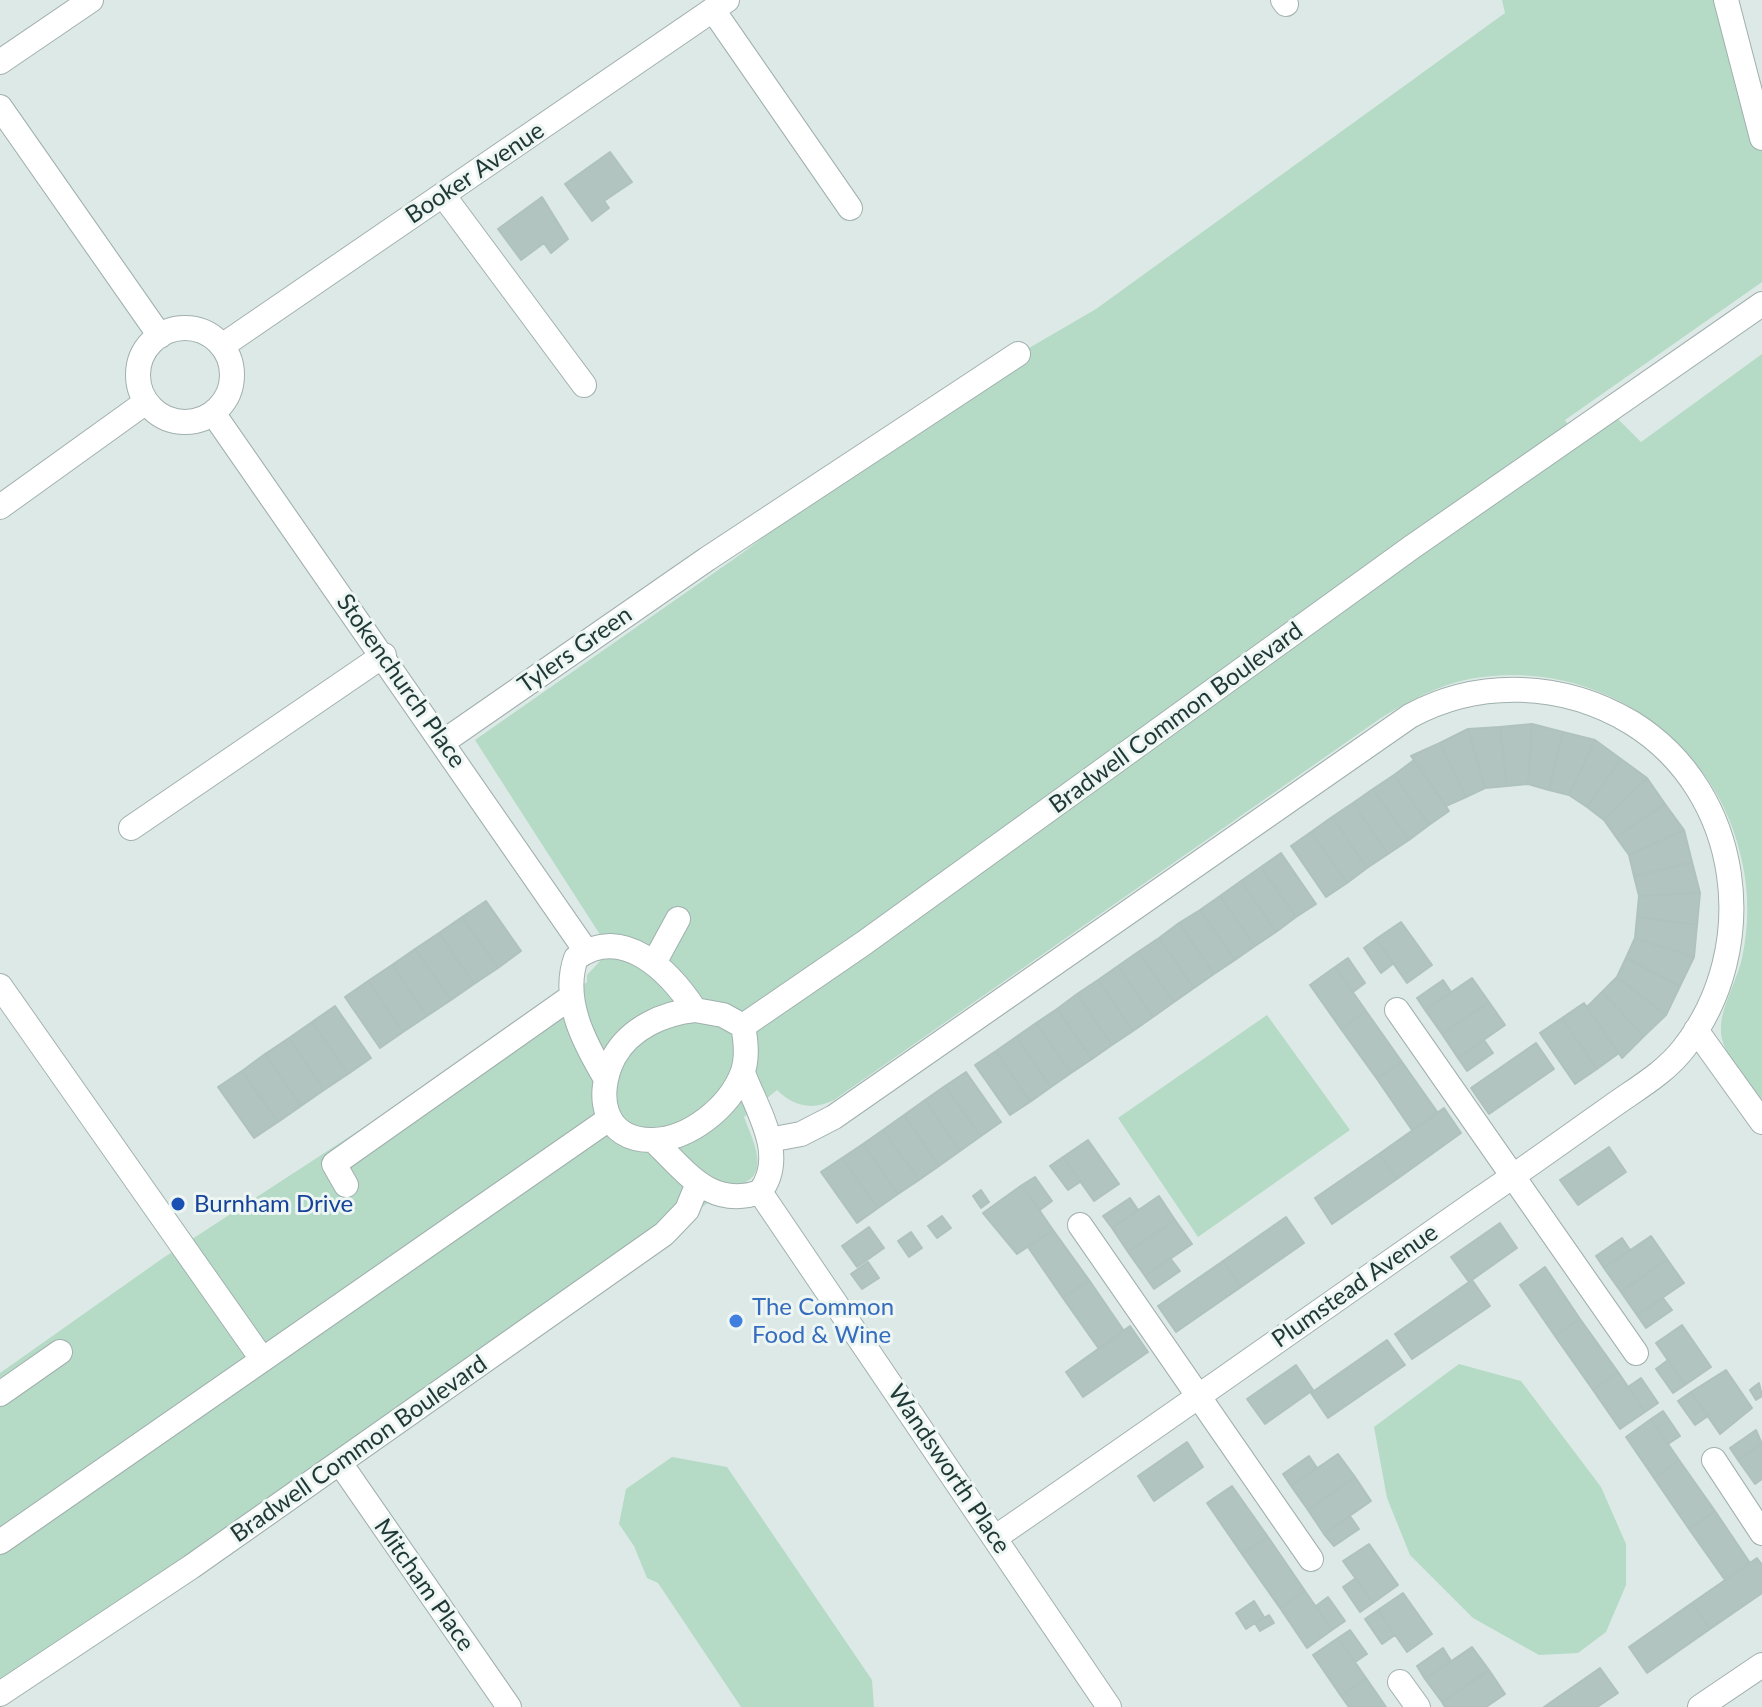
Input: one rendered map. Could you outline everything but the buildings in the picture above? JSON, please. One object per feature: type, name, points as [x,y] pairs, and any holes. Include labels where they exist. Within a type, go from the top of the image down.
[{"type":"street","points":[[0,62],[91,0]]},
{"type":"street","points":[[1726,0],[1762,138]]},
{"type":"street","points":[[720,5],[850,208]]},
{"type":"street","name":"Booker Avenue","points":[[222,346],[720,5]]},
{"type":"street","points":[[0,107],[160,336]]},
{"type":"street","points":[[443,195],[584,385]]},
{"type":"street","name":"Bradwell Common Boulevard","points":[[743,1026],[1762,304]]},
{"type":"street","points":[[186,328],[212,337],[222,346],[229,359],[230,389],[213,413],[185,423],[157,413],[146,402],[138,374],[149,346],[160,336],[186,328]]},
{"type":"street","name":"Tylers Green","points":[[443,742],[707,559],[1018,354]]},
{"type":"street","points":[[0,507],[146,402]]},
{"type":"street","name":"Stokenchurch Place","points":[[213,413],[384,655],[586,951]]},
{"type":"street","points":[[131,828],[384,655]]},
{"type":"street","name":"Plumstead Avenue","points":[[769,1140],[801,1134],[834,1117],[1410,716],[1443,701],[1477,692],[1520,689],[1583,700],[1619,716],[1671,754],[1700,791],[1725,848],[1733,887],[1733,930],[1717,992],[1696,1030],[1665,1068],[996,1537]]},
{"type":"street","points":[[654,963],[678,919]]},
{"type":"street","points":[[606,1079],[588,1049],[571,997],[576,958],[586,951],[621,946],[654,963],[680,987],[695,1010]]},
{"type":"street","points":[[0,986],[262,1359]]},
{"type":"street","points":[[346,1185],[334,1164],[571,997]]},
{"type":"street","points":[[653,1140],[698,1126],[729,1097],[743,1073],[746,1041],[743,1026],[723,1015],[695,1010],[675,1012],[635,1033],[619,1049],[606,1079],[604,1107],[619,1130],[653,1140],[698,1183],[720,1197],[732,1199],[760,1192],[772,1172],[769,1140],[743,1073]]},
{"type":"street","points":[[1397,1010],[1636,1353]]},
{"type":"street","points":[[1696,1030],[1762,1122]]},
{"type":"street","points":[[0,1542],[609,1119]]},
{"type":"street","name":"Bradwell Common Boulevard","points":[[0,1694],[340,1463],[664,1234],[687,1210],[698,1183]]},
{"type":"street","name":"Wandsworth Place","points":[[760,1192],[1109,1707]]},
{"type":"street","points":[[1080,1225],[1311,1559]]},
{"type":"street","points":[[0,1394],[60,1352]]},
{"type":"street","points":[[1714,1460],[1762,1533]]},
{"type":"street","name":"Mitcham Place","points":[[340,1463],[509,1707]]},
{"type":"street","points":[[1700,1707],[1762,1665]]},
{"type":"street","points":[[1400,1682],[1418,1707]]},
{"type":"green space","points":[[1502,0],[1729,0],[1762,126],[1762,282],[1565,420],[1574,433],[1609,410],[1641,442],[1762,354],[1762,1100],[1734,1063],[1722,1039],[1722,1019],[1744,946],[1747,897],[1742,861],[1727,815],[1704,775],[1674,740],[1637,712],[1596,691],[1551,678],[1505,675],[1447,685],[1381,718],[834,1100],[803,1105],[777,1090],[744,1117],[757,1158],[754,1176],[734,1185],[0,1690],[0,1373],[163,1258],[587,982],[587,975],[601,960],[615,958],[475,740],[741,554],[974,380],[1096,309],[1505,13]]},
{"type":"green space","points":[[1267,1015],[1350,1130],[1198,1237],[1118,1118]]},
{"type":"green space","points":[[1459,1364],[1521,1381],[1601,1487],[1626,1544],[1626,1585],[1606,1632],[1578,1653],[1539,1655],[1473,1618],[1410,1555],[1387,1498],[1374,1427]]},
{"type":"green space","points":[[672,1457],[727,1467],[872,1680],[874,1707],[741,1707],[658,1583],[647,1578],[634,1546],[619,1524],[626,1489]]},
{"type":"place","name":"Burnham Drive","points":[[178,1204]]},
{"type":"place","name":"The Common Food & Wine","points":[[736,1321]]}]
